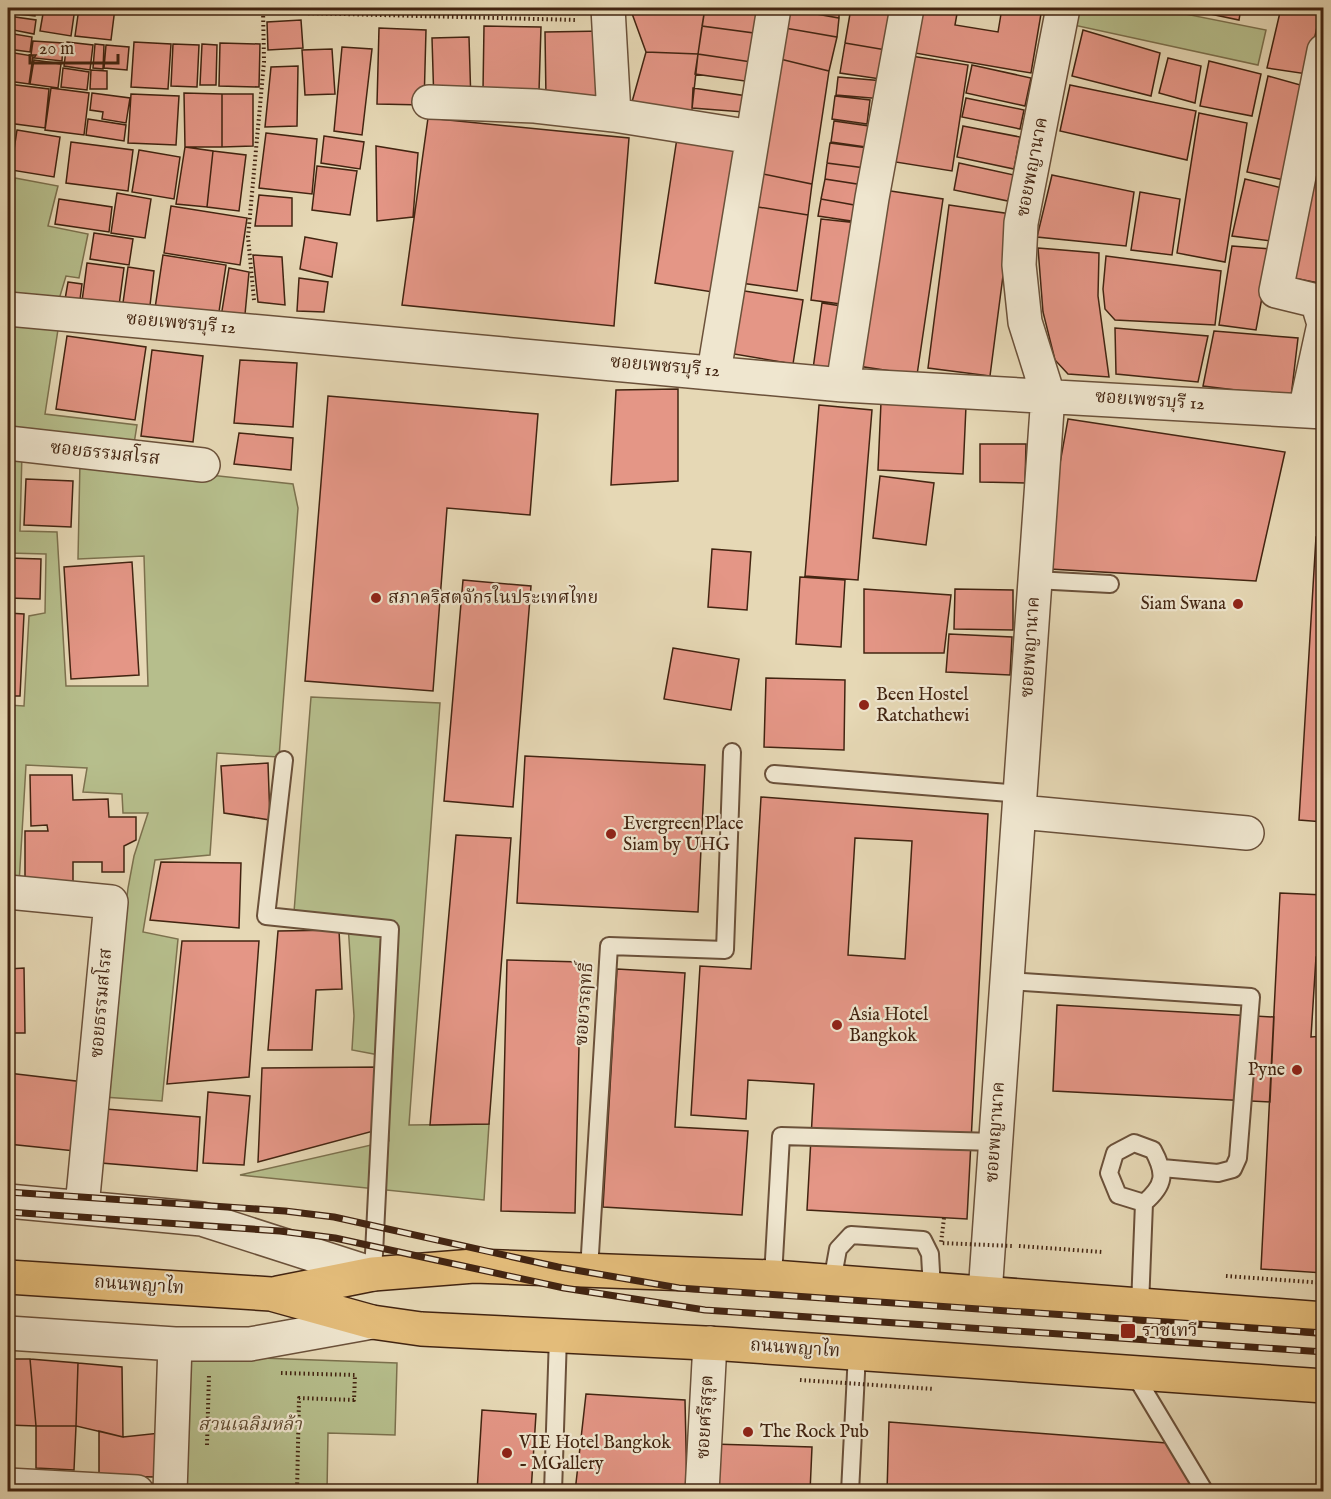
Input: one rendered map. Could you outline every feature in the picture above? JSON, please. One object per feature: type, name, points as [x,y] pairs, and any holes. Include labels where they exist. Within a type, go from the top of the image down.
[{"type":"main road","name":"ถนนพญาไท","points":[[271,1294],[373,1274],[474,1266],[773,1277],[1323,1319]]},
{"type":"main road","name":"ถนนพญาไท","points":[[8,1277],[271,1294],[372,1322],[421,1329],[710,1343],[1323,1386]]},
{"type":"street","points":[[714,372],[774,8]]},
{"type":"street","points":[[843,385],[872,198],[908,8]]},
{"type":"street","name":"ซอยพญานาค","points":[[985,1294],[1048,394],[1025,322],[1019,265],[1022,223],[1063,8]]},
{"type":"street","points":[[608,14],[614,115]]},
{"type":"street","points":[[1314,412],[1323,324],[1317,301],[1276,291],[1323,51]]},
{"type":"street","points":[[429,102],[535,106],[614,115],[752,137]]},
{"type":"street","name":"ซอยเพชรบุรี 12","points":[[8,309],[843,385],[1048,394],[1314,412]]},
{"type":"street","name":"ซอยธรรมสโรส","points":[[8,443],[203,465]]},
{"type":"street","points":[[1020,803],[1246,833]]},
{"type":"street","name":"ซอยธรรมสโรส","points":[[8,892],[111,902],[82,1207]]},
{"type":"street","points":[[8,1201],[202,1219],[373,1274]]},
{"type":"street","points":[[8,1333],[176,1344],[250,1344],[372,1322]]},
{"type":"street","name":"ซอยศรีสุรุต","points":[[702,1491],[710,1343]]},
{"type":"street","points":[[170,1491],[176,1344]]},
{"type":"street","points":[[8,1485],[137,1491]]},
{"type":"lane","points":[[1035,580],[1110,584]]},
{"type":"lane","name":"ซอยวรฤทธิ์","points":[[589,1270],[609,946],[725,950],[732,752]]},
{"type":"lane","points":[[284,760],[266,916],[390,929],[373,1274]]},
{"type":"lane","points":[[774,774],[1020,803]]},
{"type":"lane","points":[[1008,981],[1251,998],[1238,1158],[1233,1169],[1218,1173],[1162,1168]]},
{"type":"lane","points":[[773,1277],[781,1136],[995,1142]]},
{"type":"lane","points":[[1140,1306],[1144,1203],[1158,1190],[1162,1168],[1153,1150],[1134,1143],[1116,1153],[1109,1173],[1118,1195],[1144,1203]]},
{"type":"lane","points":[[832,1282],[838,1249],[851,1234],[923,1240],[930,1254],[932,1289]]},
{"type":"lane","points":[[553,1491],[558,1336]]},
{"type":"lane","points":[[850,1491],[857,1353]]},
{"type":"lane","points":[[1133,1372],[1205,1491]]},
{"type":"path","points":[[257,331],[249,237],[264,62],[263,10],[608,14]]},
{"type":"path","points":[[944,1218],[941,1243],[1102,1252]]},
{"type":"path","points":[[1226,1276],[1323,1282]]},
{"type":"path","points":[[207,1445],[209,1370]]},
{"type":"path","points":[[277,1372],[355,1375],[354,1400],[299,1398],[297,1491]]},
{"type":"path","points":[[800,1380],[934,1389]]},
{"type":"green space","points":[[1073,8],[1186,8],[1185,14],[1266,30],[1258,65],[1069,24]]},
{"type":"green space","points":[[15,178],[58,186],[48,226],[88,234],[79,278],[66,276],[57,306],[8,302],[8,246]]},
{"type":"green space","points":[[8,318],[59,323],[45,414],[137,425],[133,450],[8,436]]},
{"type":"green space","points":[[8,451],[22,452],[20,531],[57,532],[66,686],[148,686],[144,556],[78,559],[80,461],[293,484],[298,508],[279,757],[217,753],[210,855],[155,860],[143,932],[178,939],[162,1101],[103,1097],[128,888],[134,856],[148,813],[123,813],[122,794],[83,792],[87,768],[26,765],[19,884],[8,883],[8,705],[24,706],[29,616],[45,613],[46,554],[8,553]]},
{"type":"green space","points":[[311,697],[440,703],[409,1125],[489,1124],[484,1200],[240,1175],[389,1141],[384,1056],[352,1050],[354,1016],[348,924],[294,912]]},
{"type":"green space","name":"สวนเฉลิมหล้า","points":[[184,1355],[397,1363],[395,1435],[328,1433],[327,1491],[181,1492]]},
{"type":"building","points":[[8,8],[36,8],[35,16],[8,13]]},
{"type":"building","points":[[44,8],[75,8],[71,36],[40,31]]},
{"type":"building","points":[[79,8],[115,8],[111,40],[75,36]]},
{"type":"building","points":[[630,8],[705,8],[698,54],[646,52]]},
{"type":"building","points":[[705,8],[764,15],[761,34],[702,26]]},
{"type":"building","points":[[711,8],[764,8],[764,15]]},
{"type":"building","points":[[783,8],[839,8],[839,18]]},
{"type":"building","points":[[783,8],[839,18],[837,37],[779,27]]},
{"type":"building","points":[[851,8],[900,8],[892,51],[845,43]]},
{"type":"building","points":[[917,8],[958,8],[955,25],[998,32],[1002,8],[1042,8],[1031,73],[909,52]]},
{"type":"building","points":[[1192,8],[1241,8],[1239,20],[1191,10]]},
{"type":"building","points":[[1281,8],[1321,8],[1307,74],[1267,68]]},
{"type":"building","points":[[8,16],[36,20],[34,34],[8,29]]},
{"type":"building","points":[[301,20],[303,48],[268,50],[267,22]]},
{"type":"building","points":[[484,26],[541,27],[539,91],[483,90]]},
{"type":"building","points":[[702,26],[761,34],[758,63],[698,54]]},
{"type":"building","points":[[779,27],[837,37],[829,71],[776,58]]},
{"type":"building","points":[[379,28],[426,30],[424,105],[377,104]]},
{"type":"building","points":[[1083,30],[1160,53],[1151,96],[1072,76]]},
{"type":"building","points":[[604,31],[605,98],[546,99],[545,32]]},
{"type":"building","points":[[8,33],[32,37],[30,52],[8,49]]},
{"type":"building","points":[[469,37],[471,103],[434,104],[432,38]]},
{"type":"building","points":[[33,41],[63,43],[62,61],[34,58],[36,55],[31,55]]},
{"type":"building","points":[[67,42],[93,45],[90,70],[64,66]]},
{"type":"building","points":[[134,42],[171,44],[168,89],[131,87]]},
{"type":"building","points":[[220,43],[260,44],[259,87],[219,86]]},
{"type":"building","points":[[845,43],[892,51],[887,80],[840,73]]},
{"type":"building","points":[[95,44],[104,45],[103,69],[93,68]]},
{"type":"building","points":[[173,44],[199,45],[197,87],[171,86]]},
{"type":"building","points":[[202,44],[217,45],[216,85],[200,85]]},
{"type":"building","points":[[106,45],[129,47],[127,70],[104,68]]},
{"type":"building","points":[[342,47],[372,49],[362,135],[334,131]]},
{"type":"building","points":[[332,49],[335,94],[305,95],[302,50]]},
{"type":"building","points":[[8,52],[33,56],[29,84],[8,81]]},
{"type":"building","points":[[646,52],[698,54],[691,118],[630,109]]},
{"type":"building","points":[[698,54],[758,63],[752,82],[695,74]]},
{"type":"building","points":[[905,55],[968,65],[952,171],[889,161]]},
{"type":"building","points":[[776,58],[829,71],[812,184],[754,172]]},
{"type":"building","points":[[1168,58],[1201,66],[1195,103],[1159,93]]},
{"type":"building","points":[[34,60],[61,64],[58,88],[30,84]]},
{"type":"building","points":[[1209,61],[1261,74],[1252,116],[1200,106]]},
{"type":"building","points":[[972,65],[1031,78],[1025,106],[966,93]]},
{"type":"building","points":[[298,66],[297,126],[265,127],[271,67]]},
{"type":"building","points":[[63,68],[89,72],[87,90],[61,87]]},
{"type":"building","points":[[91,70],[107,71],[107,89],[90,89]]},
{"type":"building","points":[[1268,76],[1304,86],[1284,180],[1247,172]]},
{"type":"building","points":[[838,77],[884,81],[883,99],[836,95]]},
{"type":"building","points":[[8,84],[49,89],[45,128],[8,123]]},
{"type":"building","points":[[1070,85],[1196,111],[1187,160],[1060,131]]},
{"type":"building","points":[[51,88],[89,93],[84,135],[45,130]]},
{"type":"building","points":[[693,88],[747,96],[744,112],[692,108]]},
{"type":"building","points":[[92,93],[130,98],[126,123],[102,119],[103,112],[90,110]]},
{"type":"building","points":[[184,93],[222,94],[222,147],[185,147]]},
{"type":"building","points":[[131,94],[179,96],[176,145],[128,143]]},
{"type":"building","points":[[222,94],[253,94],[253,146],[222,147]]},
{"type":"building","points":[[835,96],[870,100],[867,124],[832,119]]},
{"type":"building","points":[[966,98],[1024,110],[1020,129],[962,117]]},
{"type":"building","points":[[1324,108],[1324,284],[1288,277]]},
{"type":"building","points":[[1199,113],[1247,123],[1225,262],[1177,253]]},
{"type":"building","points":[[428,118],[629,138],[614,326],[402,305]]},
{"type":"building","points":[[88,119],[126,125],[124,141],[86,135]]},
{"type":"building","points":[[834,121],[876,127],[873,148],[831,142]]},
{"type":"building","points":[[963,126],[1020,137],[1014,169],[957,157]]},
{"type":"building","points":[[8,128],[12,129],[9,178],[8,178]]},
{"type":"building","points":[[17,130],[60,137],[54,177],[11,170]]},
{"type":"building","points":[[266,133],[317,139],[312,194],[259,188]]},
{"type":"building","points":[[324,136],[364,142],[360,169],[321,163]]},
{"type":"building","points":[[677,138],[740,147],[719,293],[655,283]]},
{"type":"building","points":[[71,142],[133,150],[128,191],[66,183]]},
{"type":"building","points":[[830,143],[868,148],[865,168],[827,163]]},
{"type":"building","points":[[376,146],[418,153],[413,217],[377,221]]},
{"type":"building","points":[[185,147],[213,151],[207,207],[176,204]]},
{"type":"building","points":[[139,150],[180,157],[174,199],[132,192]]},
{"type":"building","points":[[213,151],[246,155],[239,211],[207,207]]},
{"type":"building","points":[[827,163],[865,168],[863,185],[825,179]]},
{"type":"building","points":[[959,163],[1014,175],[1008,201],[954,190]]},
{"type":"building","points":[[317,166],[357,171],[350,215],[312,210]]},
{"type":"building","points":[[754,172],[812,184],[808,215],[752,206]]},
{"type":"building","points":[[1052,175],[1134,192],[1126,246],[1037,237]]},
{"type":"building","points":[[825,179],[863,185],[860,206],[821,199]]},
{"type":"building","points":[[1245,179],[1282,188],[1271,241],[1232,236]]},
{"type":"building","points":[[884,190],[943,199],[917,375],[858,366]]},
{"type":"building","points":[[1140,192],[1180,199],[1172,255],[1131,250]]},
{"type":"building","points":[[117,193],[151,199],[145,238],[111,233]]},
{"type":"building","points":[[259,195],[292,198],[292,226],[255,226]]},
{"type":"building","points":[[59,199],[112,207],[109,232],[55,224]]},
{"type":"building","points":[[821,199],[860,206],[858,222],[818,216]]},
{"type":"building","points":[[949,205],[1011,214],[990,376],[928,368]]},
{"type":"building","points":[[171,206],[247,218],[240,265],[164,253]]},
{"type":"building","points":[[752,206],[808,215],[797,291],[741,283]]},
{"type":"building","points":[[821,219],[858,223],[848,305],[811,300]]},
{"type":"building","points":[[94,233],[133,239],[129,265],[90,259]]},
{"type":"building","points":[[305,237],[337,243],[332,277],[300,269]]},
{"type":"building","points":[[1232,246],[1271,249],[1256,330],[1219,325]]},
{"type":"building","points":[[1038,248],[1099,253],[1098,296],[1109,377],[1068,374],[1055,360],[1043,312]]},
{"type":"building","points":[[163,255],[226,265],[217,325],[154,315]]},
{"type":"building","points":[[253,255],[282,257],[285,305],[258,302]]},
{"type":"building","points":[[1106,256],[1221,271],[1215,325],[1115,320],[1105,309],[1103,289]]},
{"type":"building","points":[[87,263],[124,268],[118,313],[81,309]]},
{"type":"building","points":[[128,267],[154,271],[149,314],[122,310]]},
{"type":"building","points":[[229,268],[249,272],[244,325],[220,323]]},
{"type":"building","points":[[299,278],[328,282],[324,312],[297,311]]},
{"type":"building","points":[[68,282],[82,284],[79,307],[64,305]]},
{"type":"building","points":[[738,290],[803,300],[793,364],[728,353]]},
{"type":"building","points":[[822,303],[848,307],[840,372],[813,369]]},
{"type":"building","points":[[1115,328],[1208,336],[1198,382],[1116,374]]},
{"type":"building","points":[[1214,331],[1298,338],[1291,397],[1203,386]]},
{"type":"building","points":[[67,336],[146,347],[135,420],[56,409]]},
{"type":"building","points":[[152,350],[203,356],[193,442],[141,436]]},
{"type":"building","points":[[240,360],[297,363],[293,427],[234,423]]},
{"type":"building","points":[[678,389],[678,481],[611,485],[616,390]]},
{"type":"building","name":"สภาคริสตจักรในประเทศไทย","points":[[328,396],[538,414],[530,515],[447,508],[433,691],[305,681]]},
{"type":"building","points":[[881,402],[966,406],[963,474],[878,470]]},
{"type":"building","points":[[819,405],[872,410],[858,580],[805,576]]},
{"type":"building","points":[[1068,419],[1285,452],[1256,581],[1050,569],[1056,485]]},
{"type":"building","points":[[239,433],[293,438],[291,470],[234,464]]},
{"type":"building","points":[[980,444],[1026,444],[1025,483],[980,482]]},
{"type":"building","points":[[880,476],[934,483],[926,545],[873,538]]},
{"type":"building","points":[[26,479],[73,481],[71,527],[24,525]]},
{"type":"building","points":[[1316,537],[1324,538],[1324,822],[1299,820]]},
{"type":"building","points":[[712,549],[751,552],[747,610],[708,607]]},
{"type":"building","points":[[8,558],[41,559],[40,599],[8,598]]},
{"type":"building","points":[[132,562],[139,675],[71,679],[64,567]]},
{"type":"building","points":[[800,577],[845,580],[841,647],[796,644]]},
{"type":"building","points":[[463,580],[531,586],[513,807],[444,801]]},
{"type":"building","points":[[864,589],[951,595],[944,653],[864,653]]},
{"type":"building","points":[[955,589],[1013,590],[1013,630],[954,629]]},
{"type":"building","points":[[8,613],[24,614],[20,696],[8,696]]},
{"type":"building","points":[[949,634],[1012,637],[1010,675],[946,672]]},
{"type":"building","points":[[673,648],[739,659],[731,710],[664,699]]},
{"type":"building","points":[[766,678],[845,680],[844,750],[764,747]]},
{"type":"building","name":"Evergreen Place Siam by UHG","points":[[525,756],[705,765],[698,912],[517,903]]},
{"type":"building","points":[[268,763],[270,820],[224,813],[221,766]]},
{"type":"building","points":[[30,775],[72,775],[73,800],[108,799],[109,817],[136,817],[136,840],[124,846],[124,872],[102,872],[102,862],[73,862],[73,882],[25,883],[25,831],[48,831],[47,825],[31,826]]},
{"type":"building","name":"Asia Hotel Bangkok","points":[[761,797],[988,814],[967,1219],[807,1210],[814,1084],[748,1080],[746,1119],[691,1115],[700,966],[751,969]],"holes":[[[855,838],[912,841],[905,959],[848,955]]]},
{"type":"building","points":[[456,835],[511,838],[489,1124],[430,1125]]},
{"type":"building","points":[[161,862],[241,863],[239,928],[150,920]]},
{"type":"building","name":"Pyne","points":[[1280,893],[1324,895],[1324,958],[1316,957],[1311,1037],[1324,1036],[1324,1273],[1261,1269]]},
{"type":"building","points":[[339,930],[342,989],[316,990],[312,1050],[268,1050],[278,931]]},
{"type":"building","points":[[182,941],[259,941],[249,1077],[167,1084]]},
{"type":"building","points":[[507,960],[581,962],[575,1213],[501,1211]]},
{"type":"building","points":[[24,968],[25,1033],[8,1033],[8,969]]},
{"type":"building","points":[[617,969],[685,973],[675,1127],[748,1131],[742,1215],[603,1207]]},
{"type":"building","points":[[1057,1005],[1274,1017],[1270,1102],[1053,1091]]},
{"type":"building","points":[[381,1067],[381,1129],[258,1162],[262,1068]]},
{"type":"building","points":[[8,1073],[84,1082],[75,1151],[8,1144]]},
{"type":"building","points":[[208,1092],[250,1096],[244,1165],[203,1163]]},
{"type":"building","points":[[94,1108],[200,1117],[197,1171],[89,1162]]},
{"type":"building","points":[[8,1359],[30,1359],[36,1426],[8,1425]]},
{"type":"building","points":[[30,1359],[78,1363],[76,1426],[36,1426]]},
{"type":"building","points":[[78,1363],[122,1367],[123,1437],[76,1426]]},
{"type":"building","points":[[586,1394],[685,1400],[687,1492],[575,1492]]},
{"type":"building","name":"VIE Hotel Bangkok - MGallery","points":[[482,1410],[536,1414],[531,1492],[477,1492]]},
{"type":"building","points":[[889,1422],[1167,1443],[1192,1488],[1191,1492],[887,1492]]},
{"type":"building","points":[[36,1426],[76,1426],[74,1470],[36,1468]]},
{"type":"building","points":[[99,1431],[123,1437],[160,1433],[157,1477],[99,1476]]},
{"type":"building","points":[[712,1444],[812,1447],[810,1492],[710,1492]]},
{"type":"railway","points":[[8,1192],[285,1211],[334,1217],[558,1267],[679,1288],[1324,1333]]},
{"type":"railway","points":[[8,1212],[280,1231],[335,1238],[564,1288],[705,1310],[1324,1352]]},
{"type":"place","name":"สภาคริสตจักรในประเทศไทย","points":[[376,598]]},
{"type":"place","name":"Siam Swana","points":[[1238,604]]},
{"type":"place","name":"Been Hostel Ratchathewi","points":[[864,705]]},
{"type":"place","name":"Evergreen Place Siam by UHG","points":[[611,834]]},
{"type":"place","name":"Asia Hotel Bangkok","points":[[837,1025]]},
{"type":"place","name":"Pyne","points":[[1297,1070]]},
{"type":"place","name":"ราชเทวี","points":[[1128,1331]]},
{"type":"place","name":"The Rock Pub","points":[[748,1432]]},
{"type":"place","name":"VIE Hotel Bangkok - MGallery","points":[[507,1453]]}]
